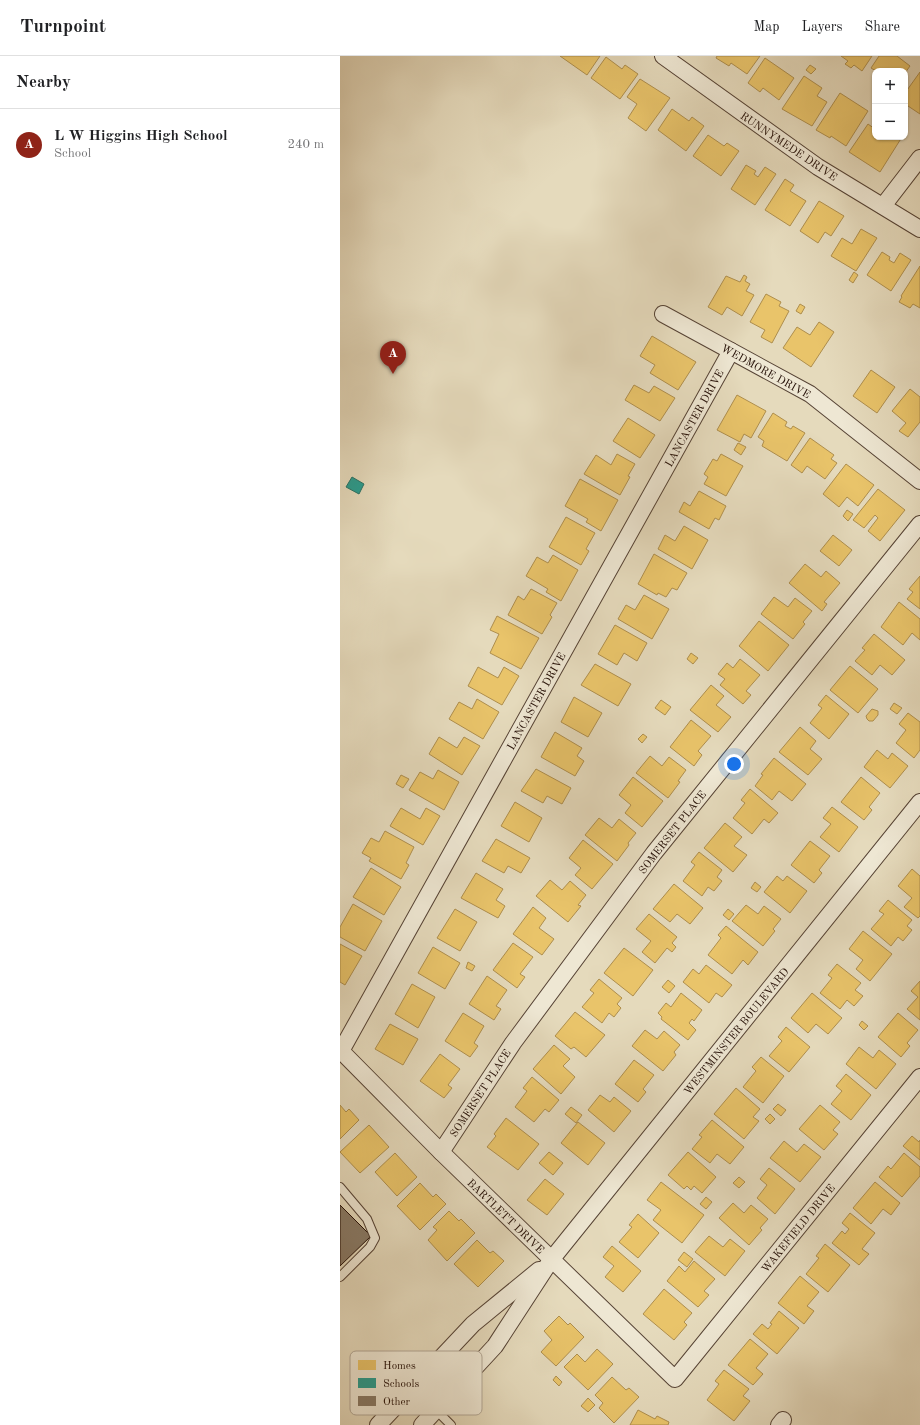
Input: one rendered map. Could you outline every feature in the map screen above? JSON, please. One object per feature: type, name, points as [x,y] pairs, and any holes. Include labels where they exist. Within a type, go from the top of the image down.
[{"type":"street","name":"RUNNYMEDE DRIVE","points":[[662,56],[818,167],[920,229]]},
{"type":"street","points":[[883,206],[920,158]]},
{"type":"street","name":"WEDMORE DRIVE","points":[[663,314],[810,394],[920,481]]},
{"type":"street","name":"LANCASTER DRIVE","points":[[341,1050],[732,351]]},
{"type":"street","name":"SOMERSET PLACE","points":[[441,1152],[513,1043],[654,854],[920,524]]},
{"type":"street","name":"WESTMINSTER BOULEVARD","points":[[482,1360],[495,1346],[551,1260],[920,802]]},
{"type":"street","name":"BARTLETT DRIVE","points":[[341,1050],[441,1152],[674,1379]]},
{"type":"street","name":"WAKEFIELD DRIVE","points":[[674,1379],[920,1077]]},
{"type":"street","name":"WESTMINSTER BOULEVARD","points":[[448,1351],[473,1324],[551,1260]]},
{"type":"street","name":"WESTMINSTER BOULEVARD","points":[[378,1425],[387,1415]]},
{"type":"street","name":"WESTMINSTER BOULEVARD","points":[[422,1425],[431,1415]]},
{"type":"lane","points":[[340,1187],[367,1219],[375,1238],[370,1247],[340,1277]]},
{"type":"lane","points":[[441,1415],[451,1425]]},
{"type":"building: Homes","points":[[560,56],[600,56],[587,75]]},
{"type":"building: Homes","points":[[717,56],[760,56],[747,74],[731,63],[729,66],[716,58]]},
{"type":"building: Homes","points":[[841,56],[872,56],[862,71],[854,65],[851,68],[845,64],[848,61]]},
{"type":"building: Homes","points":[[879,56],[897,56],[910,66],[908,69],[871,68]]},
{"type":"building: Homes","points":[[606,57],[622,69],[625,65],[638,74],[620,99],[591,78]]},
{"type":"building: Homes","points":[[765,58],[794,78],[779,100],[763,88],[760,92],[748,83]]},
{"type":"building: Homes","points":[[810,65],[816,69],[811,74],[806,70]]},
{"type":"building: Homes","points":[[920,72],[920,114],[908,106],[908,89]]},
{"type":"building: Homes","points":[[804,76],[822,88],[817,96],[827,102],[812,126],[782,109]]},
{"type":"building: Homes","points":[[640,79],[670,98],[646,131],[628,118],[637,104],[627,97]]},
{"type":"building: Homes","points":[[840,93],[868,111],[846,146],[831,136],[830,138],[816,130]]},
{"type":"building: Homes","points":[[672,109],[689,121],[692,117],[704,126],[686,151],[658,130]]},
{"type":"building: Homes","points":[[868,124],[872,127],[872,140],[900,140],[880,172],[849,152]]},
{"type":"building: Homes","points":[[708,135],[724,146],[727,143],[739,151],[721,176],[693,156]]},
{"type":"building: Homes","points":[[746,165],[756,171],[754,174],[758,177],[765,167],[776,174],[755,205],[731,189]]},
{"type":"building: Homes","points":[[785,179],[794,185],[790,191],[806,201],[790,226],[765,210]]},
{"type":"building: Homes","points":[[819,201],[844,216],[831,236],[825,232],[818,243],[800,231]]},
{"type":"building: Homes","points":[[861,229],[877,238],[856,271],[831,256],[842,238],[852,244]]},
{"type":"building: Homes","points":[[882,252],[890,257],[889,260],[894,263],[900,253],[911,260],[891,291],[867,275]]},
{"type":"building: Homes","points":[[920,266],[920,308],[913,304],[910,308],[899,302],[902,297],[901,296]]},
{"type":"building: Homes","points":[[854,272],[858,275],[853,283],[849,280]]},
{"type":"building: Homes","points":[[744,275],[747,277],[745,281],[750,284],[746,291],[754,295],[742,316],[727,307],[722,315],[708,307],[726,276],[740,282]]},
{"type":"building: Homes","points":[[766,294],[781,302],[779,306],[789,311],[772,343],[761,337],[765,330],[750,322]]},
{"type":"building: Homes","points":[[800,304],[805,307],[801,314],[796,311]]},
{"type":"building: Homes","points":[[819,322],[834,332],[811,367],[783,348],[797,327],[810,335]]},
{"type":"building: Homes","points":[[652,336],[696,362],[678,390],[650,373],[655,365],[640,356]]},
{"type":"building: Homes","points":[[871,370],[895,387],[877,413],[853,396]]},
{"type":"building: Homes","points":[[634,385],[649,393],[654,386],[675,398],[660,421],[625,400]]},
{"type":"building: Homes","points":[[910,389],[920,397],[920,422],[908,437],[899,431],[906,423],[892,411]]},
{"type":"building: Homes","points":[[737,395],[766,411],[751,438],[744,434],[740,442],[717,430]]},
{"type":"building: Homes","points":[[773,413],[787,422],[785,426],[791,429],[793,426],[805,433],[787,461],[762,446],[764,441],[758,437]]},
{"type":"building: Homes","points":[[628,418],[655,435],[640,458],[613,441]]},
{"type":"building: Homes","points":[[810,438],[834,455],[831,459],[837,463],[825,479],[807,466],[802,473],[791,465]]},
{"type":"building: Homes","points":[[738,443],[746,447],[741,455],[734,450]]},
{"type":"building: Homes","points":[[617,454],[635,464],[620,495],[584,474],[596,455],[611,465]]},
{"type":"building: Homes","points":[[721,454],[743,466],[726,496],[704,484],[708,477],[704,474],[713,459],[717,461]]},
{"type":"building: Homes","points":[[846,464],[874,485],[858,506],[847,497],[839,507],[823,494]]},
{"type":"building: Homes","points":[[580,479],[618,500],[601,531],[586,522],[588,519],[565,506]]},
{"type":"building: Homes","points":[[878,489],[905,510],[880,541],[868,531],[878,518],[875,515],[864,528],[853,520]]},
{"type":"building: Homes","points":[[699,491],[726,506],[719,520],[715,518],[709,529],[679,512],[684,502],[690,506]]},
{"type":"building: Homes","points":[[847,510],[853,514],[848,521],[843,516]]},
{"type":"building: Homes","points":[[566,517],[595,533],[586,549],[589,551],[581,565],[549,547]]},
{"type":"building: Homes","points":[[684,526],[708,540],[692,569],[658,549],[665,535],[675,541]]},
{"type":"building: Homes","points":[[833,535],[852,550],[839,566],[820,551]]},
{"type":"building: Homes","points":[[654,554],[687,573],[677,590],[672,588],[666,597],[658,593],[657,595],[638,584]]},
{"type":"building: Homes","points":[[553,555],[578,570],[561,601],[546,592],[548,589],[526,576],[537,557],[548,563]]},
{"type":"building: Homes","points":[[805,564],[821,577],[826,571],[840,583],[824,602],[827,604],[822,611],[789,583]]},
{"type":"building: Homes","points":[[920,576],[920,609],[907,599],[913,592],[909,589]]},
{"type":"building: Homes","points":[[531,589],[557,603],[550,615],[552,617],[542,634],[508,615],[518,596],[524,600]]},
{"type":"building: Homes","points":[[644,595],[669,609],[652,639],[618,619],[626,605],[635,610]]},
{"type":"building: Homes","points":[[774,597],[788,607],[795,598],[812,611],[803,622],[805,624],[793,639],[761,614]]},
{"type":"building: Homes","points":[[899,602],[920,619],[920,640],[912,633],[903,645],[881,627]]},
{"type":"building: Homes","points":[[497,616],[539,638],[521,669],[490,653],[499,634],[490,630]]},
{"type":"building: Homes","points":[[759,621],[789,645],[768,671],[739,646]]},
{"type":"building: Homes","points":[[615,625],[647,643],[637,661],[624,653],[617,665],[598,654]]},
{"type":"building: Homes","points":[[874,634],[905,660],[892,675],[880,665],[872,675],[855,661],[865,650],[862,648]]},
{"type":"building: Homes","points":[[691,653],[698,658],[693,664],[687,659]]},
{"type":"building: Homes","points":[[740,659],[760,675],[746,691],[751,695],[743,704],[720,685],[725,679],[718,674],[727,663],[733,668]]},
{"type":"building: Homes","points":[[595,664],[631,684],[618,706],[581,685]]},
{"type":"building: Homes","points":[[850,666],[878,689],[858,713],[830,690]]},
{"type":"building: Homes","points":[[478,667],[498,678],[504,667],[519,676],[502,705],[468,686]]},
{"type":"building: Homes","points":[[711,685],[724,696],[716,705],[731,717],[718,732],[690,710]]},
{"type":"building: Homes","points":[[826,695],[849,714],[829,739],[810,723],[822,708],[818,705]]},
{"type":"building: Homes","points":[[574,697],[602,713],[588,737],[561,722]]},
{"type":"building: Homes","points":[[477,699],[499,712],[483,739],[449,719],[459,702],[472,709]]},
{"type":"building: Homes","points":[[661,700],[671,707],[665,715],[655,708]]},
{"type":"building: Homes","points":[[894,703],[902,708],[897,714],[890,709]]},
{"type":"building: Homes","points":[[872,709],[878,711],[878,715],[873,721],[869,721],[866,716]]},
{"type":"building: Homes","points":[[908,713],[920,722],[920,750],[914,758],[896,743],[906,730],[899,724]]},
{"type":"building: Homes","points":[[691,720],[711,736],[698,751],[702,755],[694,766],[670,747]]},
{"type":"building: Homes","points":[[800,727],[816,741],[810,749],[822,759],[808,775],[779,752]]},
{"type":"building: Homes","points":[[555,732],[582,748],[577,756],[584,761],[575,776],[541,757]]},
{"type":"building: Homes","points":[[643,734],[647,737],[642,743],[638,739]]},
{"type":"building: Homes","points":[[439,737],[457,748],[464,737],[480,746],[462,775],[429,754]]},
{"type":"building: Homes","points":[[877,750],[888,759],[892,753],[908,766],[890,788],[864,767]]},
{"type":"building: Homes","points":[[650,756],[662,766],[669,757],[686,770],[678,781],[680,782],[668,798],[636,773]]},
{"type":"building: Homes","points":[[774,758],[806,784],[792,801],[779,791],[772,800],[755,786],[763,775],[761,774]]},
{"type":"building: Homes","points":[[536,769],[571,788],[562,804],[547,796],[543,803],[521,791]]},
{"type":"building: Homes","points":[[438,770],[459,782],[444,810],[409,790],[420,772],[433,779]]},
{"type":"building: Homes","points":[[401,775],[409,779],[403,788],[396,784]]},
{"type":"building: Homes","points":[[633,777],[663,801],[642,827],[625,813],[631,805],[619,795]]},
{"type":"building: Homes","points":[[861,777],[880,793],[869,807],[872,810],[864,820],[841,802]]},
{"type":"building: Homes","points":[[750,789],[778,813],[769,823],[764,819],[752,834],[733,818],[745,803],[741,800]]},
{"type":"building: Homes","points":[[515,802],[542,818],[529,842],[501,826]]},
{"type":"building: Homes","points":[[832,807],[858,827],[839,852],[820,837],[831,824],[823,818]]},
{"type":"building: Homes","points":[[401,808],[420,819],[426,808],[440,816],[423,845],[390,826]]},
{"type":"building: Homes","points":[[599,818],[612,828],[619,819],[636,833],[617,861],[585,835]]},
{"type":"building: Homes","points":[[725,823],[742,837],[734,846],[747,855],[733,872],[704,848]]},
{"type":"building: Homes","points":[[385,831],[414,847],[406,863],[409,865],[401,879],[369,861],[371,858],[362,853],[371,838],[379,842]]},
{"type":"building: Homes","points":[[496,839],[530,858],[521,873],[508,866],[504,873],[482,861]]},
{"type":"building: Homes","points":[[583,840],[613,864],[592,889],[575,875],[581,868],[569,858]]},
{"type":"building: Homes","points":[[810,841],[830,856],[819,870],[822,873],[814,883],[791,865]]},
{"type":"building: Homes","points":[[699,852],[722,870],[717,877],[722,881],[714,891],[708,887],[702,896],[683,881],[695,865],[691,862]]},
{"type":"building: Homes","points":[[371,868],[401,887],[384,915],[353,897]]},
{"type":"building: Homes","points":[[912,869],[920,876],[920,916],[918,918],[904,907],[912,898],[898,886]]},
{"type":"building: Homes","points":[[476,873],[503,889],[496,900],[505,906],[498,918],[461,898]]},
{"type":"building: Homes","points":[[777,876],[783,881],[787,876],[807,891],[790,913],[764,892]]},
{"type":"building: Homes","points":[[550,880],[562,890],[570,881],[586,895],[578,905],[581,906],[568,922],[536,896]]},
{"type":"building: Homes","points":[[755,882],[761,887],[757,892],[751,888]]},
{"type":"building: Homes","points":[[674,884],[703,908],[690,924],[677,914],[670,922],[653,909]]},
{"type":"building: Homes","points":[[888,900],[912,920],[907,926],[912,930],[903,941],[898,937],[891,946],[871,929],[884,914],[879,911]]},
{"type":"building: Homes","points":[[353,904],[382,921],[365,951],[340,937],[340,927]]},
{"type":"building: Homes","points":[[746,905],[758,914],[764,906],[781,919],[773,929],[775,931],[763,946],[732,921]]},
{"type":"building: Homes","points":[[533,907],[546,918],[539,928],[554,939],[542,955],[513,934]]},
{"type":"building: Homes","points":[[455,909],[477,922],[460,951],[437,938]]},
{"type":"building: Homes","points":[[728,909],[734,914],[729,920],[723,915]]},
{"type":"building: Homes","points":[[649,914],[677,937],[672,943],[676,947],[672,952],[667,948],[655,963],[642,952],[651,941],[636,929]]},
{"type":"building: Homes","points":[[726,926],[758,952],[748,965],[743,960],[732,974],[708,955],[721,938],[718,935]]},
{"type":"building: Homes","points":[[863,931],[892,954],[870,981],[856,969],[863,960],[849,949]]},
{"type":"building: Homes","points":[[513,943],[533,957],[520,974],[525,977],[517,988],[493,970]]},
{"type":"building: Homes","points":[[340,944],[362,956],[345,985],[340,982]]},
{"type":"building: Homes","points":[[433,947],[460,963],[445,989],[418,973]]},
{"type":"building: Homes","points":[[624,948],[653,970],[633,996],[604,973]]},
{"type":"building: Homes","points":[[468,962],[475,966],[472,971],[466,968]]},
{"type":"building: Homes","points":[[837,964],[861,983],[855,990],[863,996],[854,1006],[847,1000],[840,1009],[820,993],[832,978],[828,975]]},
{"type":"building: Homes","points":[[706,965],[732,985],[722,997],[716,993],[709,1003],[683,982],[693,969],[699,974]]},
{"type":"building: Homes","points":[[487,976],[507,990],[496,1006],[501,1009],[494,1020],[469,1004]]},
{"type":"building: Homes","points":[[599,979],[622,998],[617,1004],[621,1008],[614,1017],[609,1013],[602,1023],[582,1007],[594,993],[590,990]]},
{"type":"building: Homes","points":[[668,980],[675,986],[669,993],[662,987]]},
{"type":"building: Homes","points":[[920,981],[920,1020],[907,1009],[918,997],[911,991]]},
{"type":"building: Homes","points":[[412,984],[435,997],[418,1028],[395,1014]]},
{"type":"building: Homes","points":[[681,993],[702,1010],[694,1021],[692,1019],[689,1023],[696,1030],[688,1040],[661,1019],[662,1017],[658,1013],[666,1003],[671,1007]]},
{"type":"building: Homes","points":[[812,993],[842,1018],[828,1034],[816,1024],[808,1033],[791,1018]]},
{"type":"building: Homes","points":[[575,1012],[605,1035],[586,1057],[574,1047],[571,1049],[555,1036]]},
{"type":"building: Homes","points":[[463,1013],[484,1026],[474,1043],[478,1046],[470,1057],[445,1041]]},
{"type":"building: Homes","points":[[898,1013],[918,1030],[907,1043],[910,1046],[901,1057],[878,1037]]},
{"type":"building: Homes","points":[[862,1021],[868,1026],[864,1030],[859,1025]]},
{"type":"building: Homes","points":[[390,1024],[418,1039],[403,1065],[375,1049]]},
{"type":"building: Homes","points":[[786,1027],[810,1047],[789,1072],[769,1056],[782,1041],[778,1037]]},
{"type":"building: Homes","points":[[645,1030],[657,1039],[664,1031],[680,1045],[674,1052],[676,1055],[663,1071],[632,1046]]},
{"type":"building: Homes","points":[[554,1045],[570,1059],[563,1066],[575,1077],[561,1094],[533,1069]]},
{"type":"building: Homes","points":[[859,1047],[873,1058],[879,1050],[896,1064],[876,1089],[846,1064]]},
{"type":"building: Homes","points":[[440,1054],[460,1069],[448,1085],[452,1088],[444,1098],[420,1081]]},
{"type":"building: Homes","points":[[761,1057],[784,1076],[763,1103],[743,1087],[756,1071],[752,1067]]},
{"type":"building: Homes","points":[[634,1060],[654,1075],[643,1089],[646,1092],[638,1102],[615,1084]]},
{"type":"building: Homes","points":[[846,1074],[871,1095],[851,1120],[831,1104],[842,1091],[836,1086]]},
{"type":"building: Homes","points":[[532,1077],[559,1100],[549,1112],[545,1109],[534,1122],[515,1107],[527,1091],[523,1088]]},
{"type":"building: Homes","points":[[736,1088],[760,1109],[753,1117],[759,1121],[744,1139],[714,1114]]},
{"type":"building: Homes","points":[[600,1095],[610,1102],[614,1097],[631,1111],[614,1132],[588,1110]]},
{"type":"building: Homes","points":[[778,1104],[786,1110],[781,1116],[773,1109]]},
{"type":"building: Homes","points":[[340,1105],[346,1112],[349,1109],[359,1120],[340,1139]]},
{"type":"building: Homes","points":[[820,1105],[840,1122],[833,1130],[838,1134],[824,1150],[799,1129]]},
{"type":"building: Homes","points":[[571,1107],[582,1115],[576,1123],[565,1114]]},
{"type":"building: Homes","points":[[770,1114],[775,1119],[770,1124],[765,1119]]},
{"type":"building: Homes","points":[[506,1118],[539,1144],[518,1170],[487,1147],[496,1136],[494,1134]]},
{"type":"building: Homes","points":[[712,1120],[744,1147],[730,1164],[717,1154],[710,1163],[692,1149],[702,1137],[699,1135]]},
{"type":"building: Homes","points":[[578,1122],[605,1143],[588,1165],[561,1143]]},
{"type":"building: Homes","points":[[369,1125],[389,1147],[360,1173],[340,1152]]},
{"type":"building: Homes","points":[[912,1136],[919,1142],[920,1140],[920,1160],[903,1146]]},
{"type":"building: Homes","points":[[784,1141],[797,1152],[804,1144],[821,1157],[800,1182],[770,1158]]},
{"type":"building: Homes","points":[[549,1152],[563,1163],[553,1175],[539,1163]]},
{"type":"building: Homes","points":[[688,1152],[716,1177],[702,1193],[694,1186],[691,1190],[687,1186],[684,1189],[668,1175]]},
{"type":"building: Homes","points":[[395,1153],[417,1177],[397,1196],[375,1172]]},
{"type":"building: Homes","points":[[904,1153],[920,1167],[920,1176],[902,1197],[879,1177],[888,1166],[891,1169]]},
{"type":"building: Homes","points":[[769,1168],[795,1189],[775,1214],[757,1198],[767,1185],[760,1179]]},
{"type":"building: Homes","points":[[739,1177],[745,1182],[739,1188],[733,1183]]},
{"type":"building: Homes","points":[[545,1179],[564,1194],[547,1215],[527,1200]]},
{"type":"building: Homes","points":[[661,1182],[704,1215],[682,1243],[653,1220],[661,1210],[647,1200]]},
{"type":"building: Homes","points":[[875,1182],[900,1203],[891,1215],[883,1209],[871,1224],[853,1208]]},
{"type":"building: Homes","points":[[420,1183],[433,1197],[436,1194],[446,1204],[420,1230],[397,1206]]},
{"type":"building: Homes","points":[[706,1197],[712,1202],[706,1209],[700,1204]]},
{"type":"building: Homes","points":[[733,1203],[744,1213],[751,1205],[768,1219],[760,1228],[762,1230],[749,1245],[719,1218]]},
{"type":"building: Homes","points":[[449,1211],[459,1221],[461,1219],[475,1233],[447,1261],[428,1240],[437,1230],[433,1227]]},
{"type":"building: Homes","points":[[850,1213],[875,1233],[862,1249],[869,1254],[859,1265],[832,1243],[842,1231],[845,1234],[849,1229],[842,1223]]},
{"type":"building: Homes","points":[[638,1214],[659,1233],[638,1258],[619,1242],[632,1227],[629,1225]]},
{"type":"building: Homes","points":[[709,1236],[723,1247],[730,1239],[745,1251],[725,1276],[695,1252]]},
{"type":"building: Homes","points":[[477,1240],[490,1253],[493,1251],[504,1261],[478,1287],[454,1264]]},
{"type":"building: Homes","points":[[825,1244],[850,1265],[828,1292],[806,1274],[819,1258],[816,1256]]},
{"type":"building: Homes","points":[[612,1246],[641,1271],[623,1292],[605,1277],[614,1266],[603,1257]]},
{"type":"building: Homes","points":[[684,1252],[693,1259],[687,1267],[678,1260]]},
{"type":"building: Homes","points":[[694,1261],[715,1279],[704,1291],[709,1295],[698,1307],[667,1281],[679,1266],[685,1272]]},
{"type":"building: Homes","points":[[800,1276],[819,1292],[807,1306],[814,1311],[804,1324],[778,1303]]},
{"type":"building: Homes","points":[[664,1289],[692,1313],[684,1322],[687,1325],[674,1340],[643,1314]]},
{"type":"building: Homes","points":[[779,1311],[799,1328],[777,1354],[753,1334],[762,1324],[768,1329],[772,1324],[770,1323]]},
{"type":"building: Homes","points":[[559,1316],[568,1325],[570,1323],[584,1337],[556,1366],[541,1352],[552,1340],[544,1331]]},
{"type":"building: Homes","points":[[750,1339],[768,1354],[756,1368],[763,1374],[753,1385],[728,1365]]},
{"type":"building: Homes","points":[[597,1349],[613,1364],[588,1390],[564,1367],[577,1354],[585,1362]]},
{"type":"building: Homes","points":[[724,1370],[749,1389],[743,1396],[750,1401],[734,1421],[707,1400],[719,1384],[715,1381]]},
{"type":"building: Homes","points":[[556,1376],[562,1382],[559,1386],[553,1380]]},
{"type":"building: Homes","points":[[612,1377],[626,1390],[629,1388],[639,1397],[614,1423],[599,1408],[603,1403],[595,1395]]},
{"type":"building: Homes","points":[[588,1398],[595,1405],[588,1412],[581,1406]]},
{"type":"building: Homes","points":[[638,1410],[655,1419],[657,1416],[669,1422],[668,1425],[630,1425]]},
{"type":"building: Schools","points":[[352,477],[364,484],[359,494],[346,487]]},
{"type":"building: Other","points":[[340,1205],[371,1236],[340,1266]]},
{"type":"place","name":"L W Higgins High School","points":[[393,374]]}]
